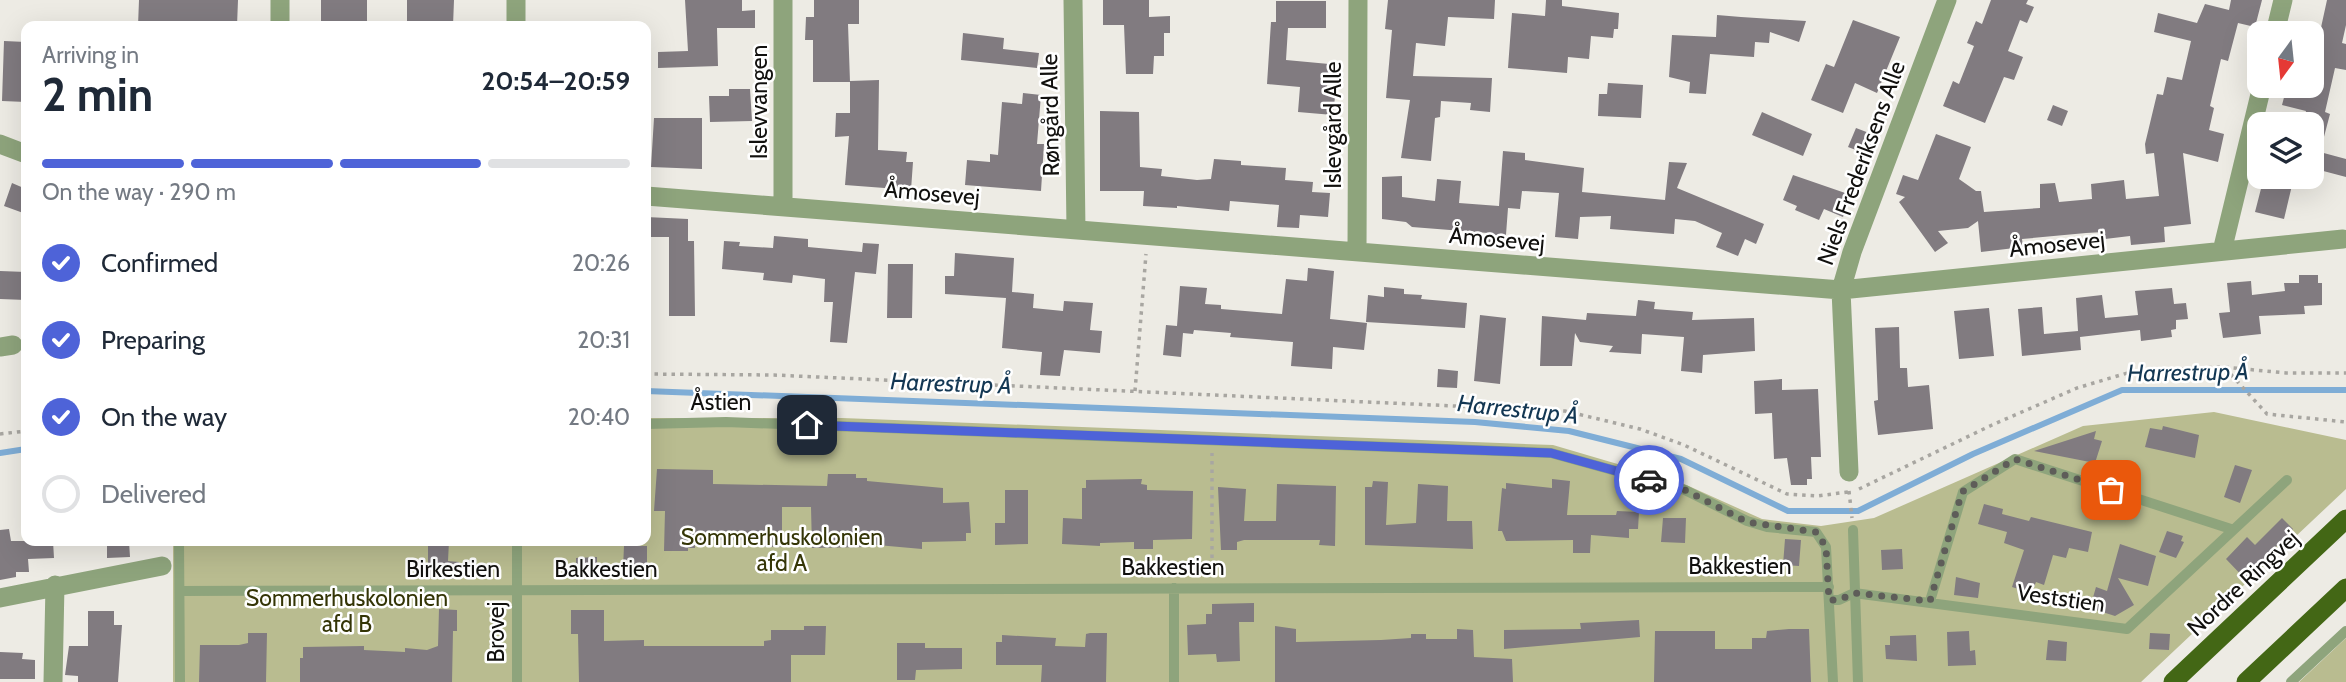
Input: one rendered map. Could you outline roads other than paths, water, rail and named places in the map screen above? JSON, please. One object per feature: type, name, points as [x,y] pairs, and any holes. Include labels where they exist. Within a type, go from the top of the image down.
[{"type":"main road","name":"Nordre Ringvej","points":[[2174,682],[2346,519]]},
{"type":"main road","points":[[2246,682],[2346,588]]},
{"type":"street","points":[[280,0],[280,21]]},
{"type":"street","points":[[516,0],[516,21]]},
{"type":"street","name":"Islevvangen","points":[[783,0],[783,204]]},
{"type":"street","name":"Røngård Alle","points":[[1073,0],[1076,229]]},
{"type":"street","name":"Islevgård Alle","points":[[1357,0],[1357,251]]},
{"type":"street","name":"Niels Frederiksens Alle","points":[[1849,472],[1842,290],[1852,252],[1947,0]]},
{"type":"street","points":[[2278,21],[2283,0]]},
{"type":"street","points":[[2222,251],[2259,98]]},
{"type":"street","points":[[0,145],[21,151]]},
{"type":"street","name":"Åmosevej","points":[[651,196],[783,204],[1147,236],[1842,290],[2343,239]]},
{"type":"street","points":[[0,598],[162,566]]},
{"type":"street","points":[[53,682],[55,585]]},
{"type":"lane","name":"Åstien","points":[[651,424],[726,422],[1551,453],[1685,490],[1747,522],[1816,532],[1826,547],[1833,682]]},
{"type":"lane","points":[[1930,601],[1962,492],[2015,459],[2231,529]]},
{"type":"lane","name":"Veststien","points":[[1829,600],[1839,600],[1854,593],[2127,629],[2231,529],[2287,480]]},
{"type":"lane","points":[[1853,530],[1858,682]]},
{"type":"lane","points":[[179,546],[180,682]]},
{"type":"lane","name":"Brovej","points":[[517,546],[517,682]]},
{"type":"lane","name":"Bakkestien","points":[[517,590],[1829,587]]},
{"type":"lane","points":[[1174,588],[1174,682]]},
{"type":"lane","name":"Birkestien","points":[[180,591],[517,590]]},
{"type":"lane","points":[[2291,682],[2346,631]]},
{"type":"waterway","name":"Harrestrup Å","points":[[651,391],[1475,422],[1569,431],[1681,459],[1788,511],[1858,511],[1973,454],[2122,390],[2346,390]]},
{"type":"waterway","name":"Harrestrup Å","points":[[0,453],[21,450]]},
{"type":"park label","name":"Sommerhuskolonien afd A","points":[[782,550]]},
{"type":"park label","name":"Sommerhuskolonien afd B","points":[[347,611]]}]
